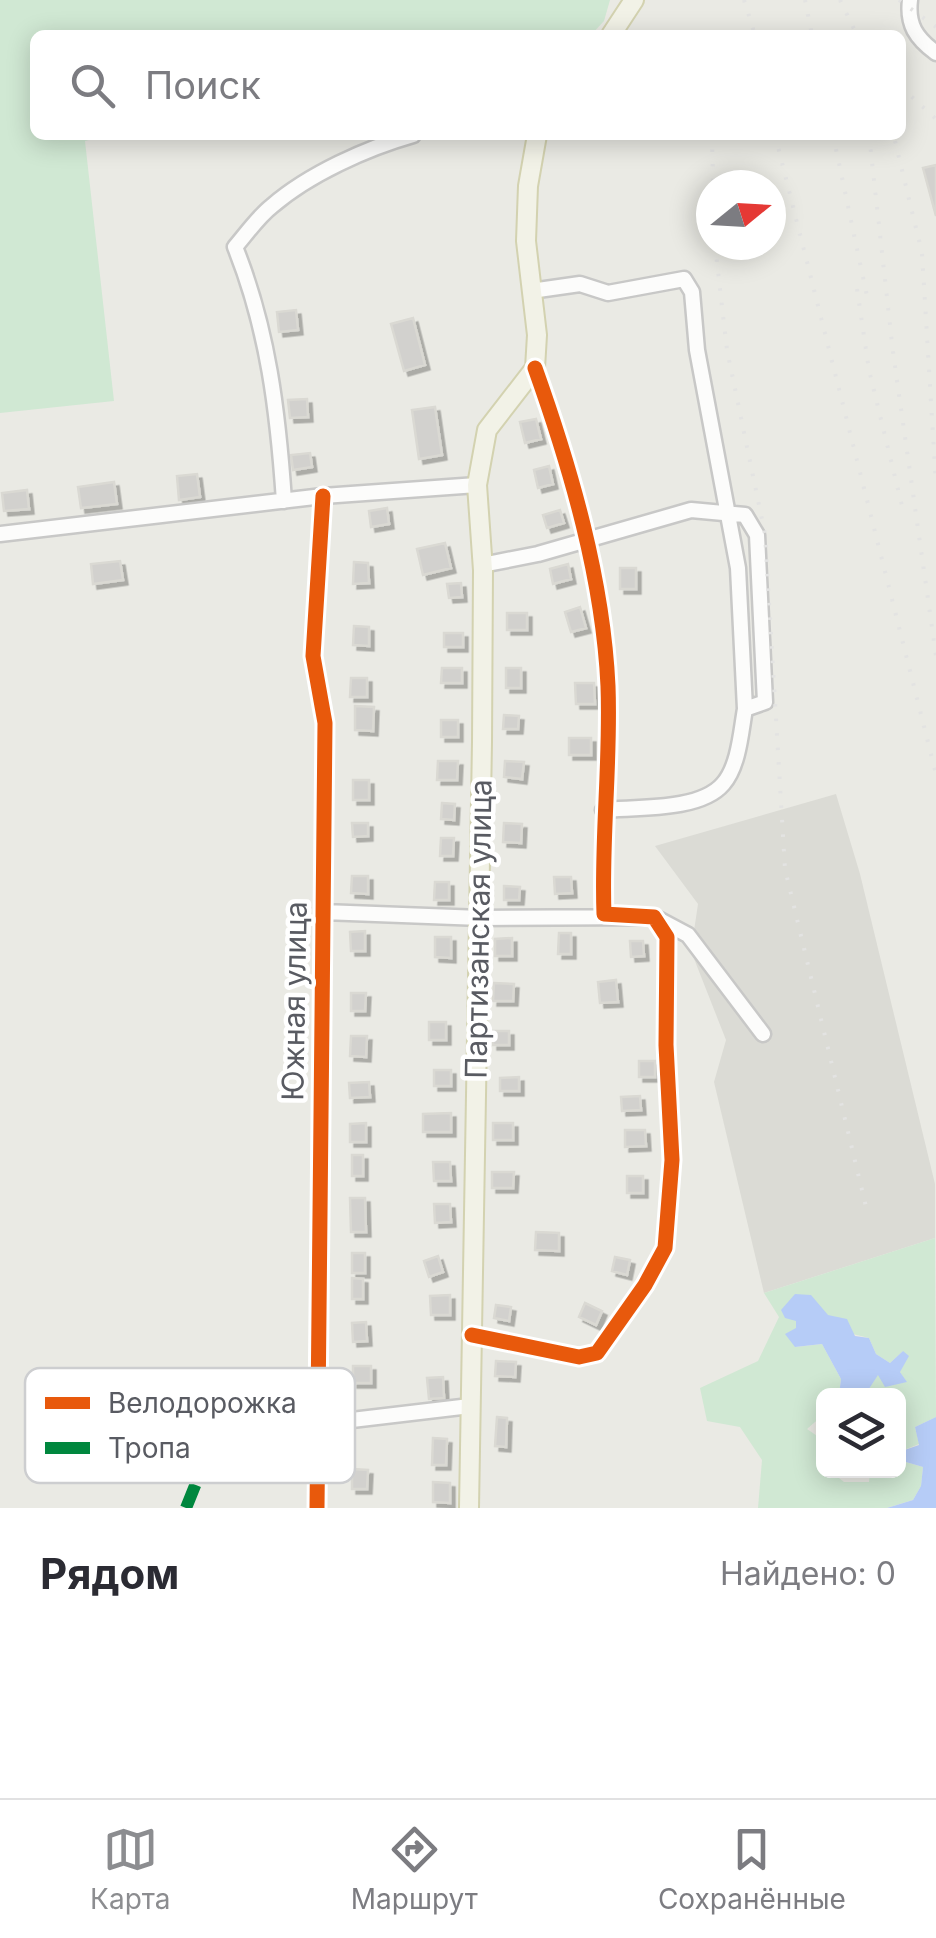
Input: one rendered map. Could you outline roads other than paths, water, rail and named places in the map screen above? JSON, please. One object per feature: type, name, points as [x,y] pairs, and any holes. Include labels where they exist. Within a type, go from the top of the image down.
[{"type":"main road","points":[[616,28],[623,0]]},
{"type":"main road","points":[[616,28],[634,0]]},
{"type":"main road","points":[[535,140],[528,186],[531,291],[537,335],[535,368]]},
{"type":"main road","name":"Партизанская улица","points":[[470,1508],[481,918],[482,565],[476,486],[487,430],[535,368]]},
{"type":"street","points":[[910,0],[909,20],[915,34],[936,53]]},
{"type":"street","points":[[284,500],[278,412],[257,302],[234,246],[272,205],[313,179],[395,140]]},
{"type":"street","points":[[531,291],[580,284],[608,293],[684,278],[692,292],[697,350],[726,489],[725,512],[738,574],[745,709],[737,752],[724,783],[702,799],[603,810]]},
{"type":"street","points":[[535,368],[577,498],[608,683],[604,914]]},
{"type":"street","points":[[0,534],[323,496],[476,486]]},
{"type":"street","name":"Южная улица","points":[[319,1368],[325,724],[313,656],[323,496]]},
{"type":"street","points":[[482,565],[691,510],[745,515],[756,535],[766,702],[745,709]]},
{"type":"street","points":[[738,574],[761,598]]},
{"type":"street","points":[[323,912],[481,918],[604,914],[654,917],[688,936],[763,1034]]},
{"type":"street","points":[[472,1335],[579,1357],[597,1352],[646,1285],[664,1248],[672,1160],[666,1045],[667,937],[654,917]]},
{"type":"street","points":[[355,1420],[470,1406]]},
{"type":"street","name":"Южная улица","points":[[317,1483],[317,1508]]},
{"type":"water","points":[[795,1294],[811,1295],[828,1315],[847,1319],[855,1336],[869,1338],[876,1354],[890,1363],[903,1351],[909,1356],[900,1372],[907,1382],[885,1387],[878,1375],[870,1388],[840,1388],[841,1379],[822,1344],[795,1347],[785,1334],[796,1328],[796,1321],[785,1318],[781,1310]]},
{"type":"water","points":[[936,1417],[936,1508],[887,1508],[913,1500],[921,1486],[923,1467],[906,1462],[906,1450],[919,1445],[915,1427]]},
{"type":"railway","points":[[744,0],[753,30]]},
{"type":"railway","points":[[805,0],[811,30]]},
{"type":"railway","points":[[840,0],[855,30]]},
{"type":"railway","points":[[899,0],[936,27]]},
{"type":"railway","points":[[906,92],[936,119]]},
{"type":"railway","points":[[712,140],[713,170]]},
{"type":"railway","points":[[776,140],[936,774]]},
{"type":"railway","points":[[834,140],[868,301]]},
{"type":"railway","points":[[870,140],[893,352],[936,656]]},
{"type":"railway","points":[[895,141],[922,253],[936,485]]},
{"type":"railway","points":[[717,260],[727,350],[765,534],[785,869],[867,1211]]},
{"type":"railway","points":[[857,289],[869,370],[903,510]]}]
